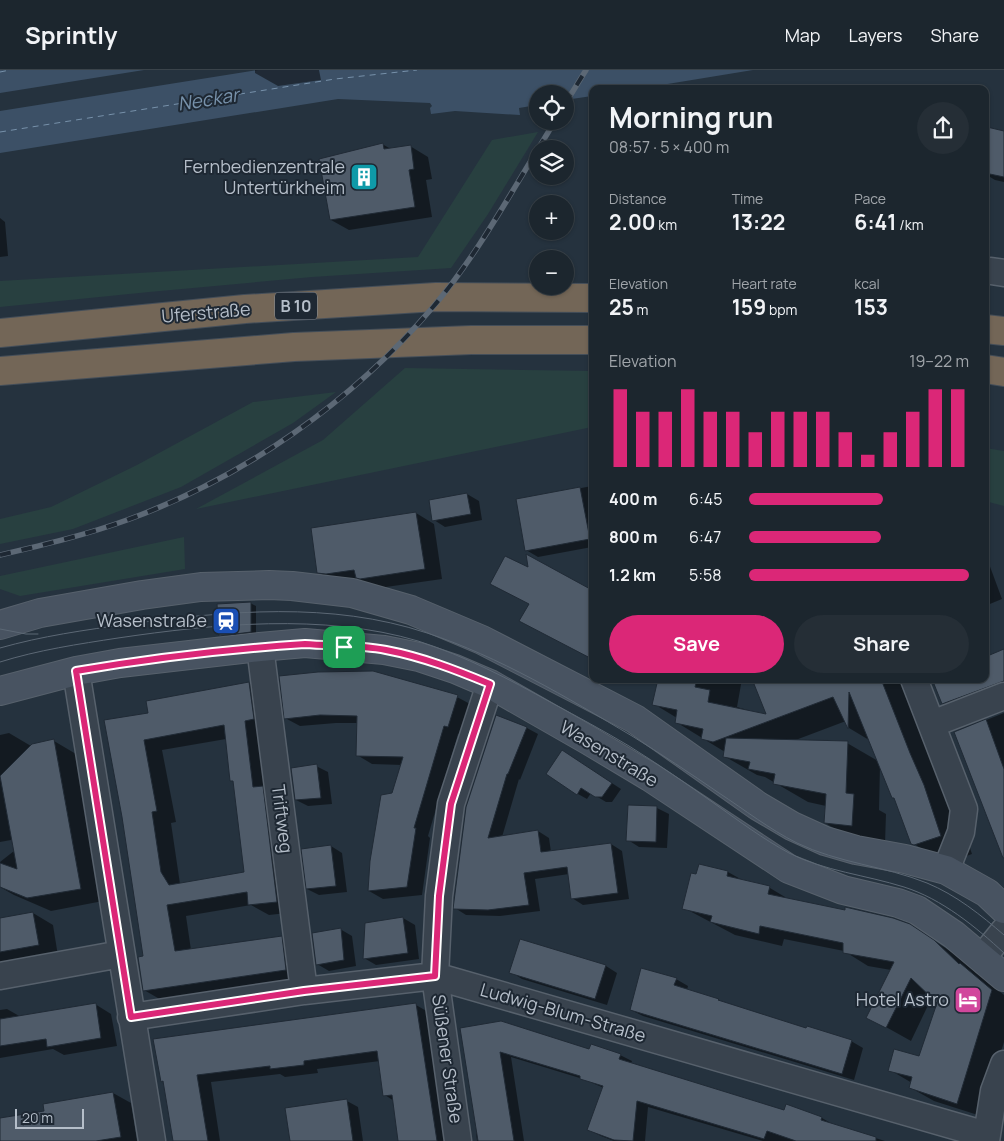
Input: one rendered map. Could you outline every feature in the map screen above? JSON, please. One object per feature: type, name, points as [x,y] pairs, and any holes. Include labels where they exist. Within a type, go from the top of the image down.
[{"type":"highway","name":"Uferstraße","points":[[0,333],[245,309],[426,297],[589,298]]},
{"type":"highway","points":[[989,330],[1004,332]]},
{"type":"highway","points":[[0,371],[294,347],[471,340],[589,340]]},
{"type":"highway","points":[[989,370],[1004,372]]},
{"type":"street","points":[[0,625],[40,613],[142,595],[221,586],[292,586],[352,593],[411,610],[482,640],[635,719],[758,806],[792,826],[825,840],[856,850],[904,859],[946,870],[987,893],[1004,908]]},
{"type":"street","points":[[0,607],[40,613]]},
{"type":"street","name":"Wasenstraße","points":[[0,691],[76,671],[120,663],[260,646],[305,644],[384,650],[420,657],[490,684],[650,777],[789,869],[844,890],[898,902],[917,910],[939,924],[1004,977]]},
{"type":"street","name":"Triftweg","points":[[260,646],[304,991]]},
{"type":"street","points":[[76,671],[152,1141]]},
{"type":"street","points":[[916,683],[964,809],[961,832],[946,870]]},
{"type":"street","name":"Süßener Straße","points":[[458,1141],[435,976],[439,896],[451,804],[490,684]]},
{"type":"street","points":[[932,724],[1004,696]]},
{"type":"street","points":[[982,958],[1004,932]]},
{"type":"street","points":[[0,976],[122,954]]},
{"type":"street","name":"Ludwig-Blum-Straße","points":[[131,1017],[304,991],[435,976],[986,1138]]},
{"type":"street","points":[[986,1138],[994,1091],[1004,1064]]},
{"type":"green space","points":[[538,132],[533,140],[529,140],[529,147],[488,214],[451,268],[312,277],[0,307],[0,281],[418,257],[492,140]]},
{"type":"green space","points":[[405,368],[589,371],[589,428],[196,509],[323,440]]},
{"type":"green space","points":[[336,392],[293,423],[181,487],[73,529],[0,544],[0,519],[51,507],[137,465],[253,402]]},
{"type":"green space","points":[[989,449],[1004,451],[1004,506],[989,502]]},
{"type":"green space","points":[[184,537],[185,569],[20,596],[0,589],[0,576]]},
{"type":"water","points":[[0,70],[144,70],[0,93]]},
{"type":"water","name":"Neckar","points":[[258,70],[753,70],[661,85],[589,85],[589,96],[574,99],[574,85],[529,85],[529,106],[519,108],[520,115],[455,111],[431,114],[430,108],[432,106],[430,103],[338,99],[0,153],[0,111]]},
{"type":"building","points":[[989,127],[1004,131],[1004,177],[989,174]]},
{"type":"building","name":"Fernbedienzentrale Untertürkheim","points":[[383,143],[384,149],[411,145],[414,169],[409,170],[415,207],[330,220],[319,159]]},
{"type":"building","points":[[580,487],[589,539],[525,551],[516,499]]},
{"type":"building","points":[[467,493],[471,514],[432,521],[429,500]]},
{"type":"building","points":[[416,512],[425,569],[360,579],[356,578],[354,570],[326,574],[317,573],[311,528]]},
{"type":"building","points":[[526,554],[589,588],[589,657],[519,621],[529,604],[490,584],[505,556],[528,567]]},
{"type":"building","points":[[251,602],[251,632],[219,636],[217,604]]},
{"type":"building","points":[[1004,649],[1004,681],[942,704],[934,683],[989,683],[989,655]]},
{"type":"building","points":[[373,671],[458,695],[448,727],[444,726],[414,828],[416,828],[407,887],[368,891],[370,861],[381,795],[392,793],[403,757],[356,756],[357,716],[320,715],[284,719],[279,676],[318,672]]},
{"type":"building","points":[[249,682],[254,719],[245,721],[253,787],[263,786],[277,902],[248,905],[247,892],[167,905],[175,951],[282,936],[286,970],[143,991],[138,957],[143,956],[122,817],[104,720],[148,713],[146,701]],"holes":[[[224,725],[230,781],[233,781],[244,872],[169,885],[161,872],[152,812],[157,811],[144,740]]]},
{"type":"building","points":[[657,683],[696,683],[695,687],[710,690],[708,702],[766,714],[754,683],[883,683],[924,785],[941,836],[914,845],[911,844],[894,798],[892,798],[849,692],[848,729],[833,697],[713,742],[701,739],[703,729],[675,723],[677,710],[652,705]]},
{"type":"building","points":[[496,715],[527,727],[507,774],[488,838],[538,830],[541,852],[611,843],[618,893],[571,899],[567,867],[524,873],[529,905],[488,910],[453,909],[466,807]]},
{"type":"building","points":[[986,719],[1004,769],[1004,858],[954,732]]},
{"type":"building","points":[[726,738],[848,741],[846,793],[854,794],[852,826],[824,823],[826,794],[773,784],[775,774],[748,769],[750,762],[723,757]]},
{"type":"building","points":[[54,739],[81,889],[27,898],[0,887],[0,863],[17,869],[0,776],[32,744]]},
{"type":"building","points":[[562,750],[612,783],[602,797],[595,797],[581,788],[577,795],[546,774]]},
{"type":"building","points":[[317,764],[321,798],[295,800],[291,768]]},
{"type":"building","points":[[628,805],[657,806],[656,842],[626,841]]},
{"type":"building","points":[[331,845],[336,886],[306,889],[301,849]]},
{"type":"building","points":[[699,864],[728,871],[727,876],[770,886],[768,894],[845,910],[845,907],[893,918],[910,924],[934,940],[959,964],[992,990],[957,1104],[909,1088],[912,1077],[888,1071],[894,1049],[919,1056],[937,1003],[911,978],[886,1028],[866,1018],[894,962],[843,953],[843,943],[760,926],[759,934],[710,922],[712,916],[682,909],[691,873],[696,874]]},
{"type":"building","points":[[33,912],[39,945],[0,952],[0,918]]},
{"type":"building","points":[[403,917],[408,953],[363,959],[365,923]]},
{"type":"building","points":[[341,928],[344,960],[316,965],[312,933]]},
{"type":"building","points":[[520,939],[606,965],[595,999],[509,973]]},
{"type":"building","points":[[641,968],[677,978],[674,985],[806,1028],[807,1026],[852,1040],[842,1074],[630,1010]]},
{"type":"building","points":[[96,1003],[101,1038],[47,1047],[46,1039],[0,1046],[0,1019]]},
{"type":"building","points":[[416,1003],[437,1141],[398,1141],[392,1095],[383,1096],[377,1051],[304,1061],[304,1065],[270,1069],[270,1066],[197,1075],[208,1141],[173,1141],[163,1081],[161,1082],[153,1039]]},
{"type":"building","points":[[501,1021],[589,1049],[591,1044],[621,1054],[619,1059],[784,1110],[786,1104],[822,1117],[821,1120],[876,1137],[876,1141],[796,1141],[767,1131],[764,1139],[637,1101],[633,1141],[614,1140],[587,1130],[603,1086],[580,1079],[580,1076],[500,1052],[514,1141],[478,1141],[460,1028]]},
{"type":"building","points":[[113,1092],[121,1137],[96,1141],[0,1141],[0,1118],[44,1111],[43,1104]]},
{"type":"building","points":[[347,1099],[353,1141],[290,1141],[285,1108]]},
{"type":"ferry route","points":[[0,72],[10,70]]},
{"type":"ferry route","points":[[0,132],[335,79],[417,70]]},
{"type":"tram line","points":[[0,648],[96,629],[166,619],[241,613],[279,612],[354,616],[391,623],[427,633],[507,666],[607,721],[787,838],[813,850],[895,872],[927,883],[948,893],[968,906],[1004,935]]},
{"type":"tram line","points":[[0,662],[88,643],[154,633],[230,625],[307,624],[345,627],[382,632],[418,641],[453,654],[520,685],[610,735],[662,767],[751,830],[789,853],[831,869],[904,887],[932,899],[958,915],[1004,953]]},
{"type":"tram line","points":[[0,629],[26,634],[38,634]]},
{"type":"railway","points":[[574,89],[586,70]]},
{"type":"railway","points":[[543,140],[550,130]]},
{"type":"railway","points":[[0,555],[96,530],[171,502],[213,482],[254,459],[332,405],[401,342],[448,289],[488,230],[529,164]]},
{"type":"place","name":"Fernbedienzentrale Untertürkheim","points":[[364,177]]},
{"type":"place","name":"Wasenstraße","points":[[226,621]]},
{"type":"place","name":"Hotel Astro","points":[[968,1000]]},
{"type":"route","points":[[305,644],[344,647],[384,650],[420,657],[490,684],[451,804],[439,896],[435,976],[304,991],[131,1017],[76,671],[120,663],[260,646],[305,644]]}]
